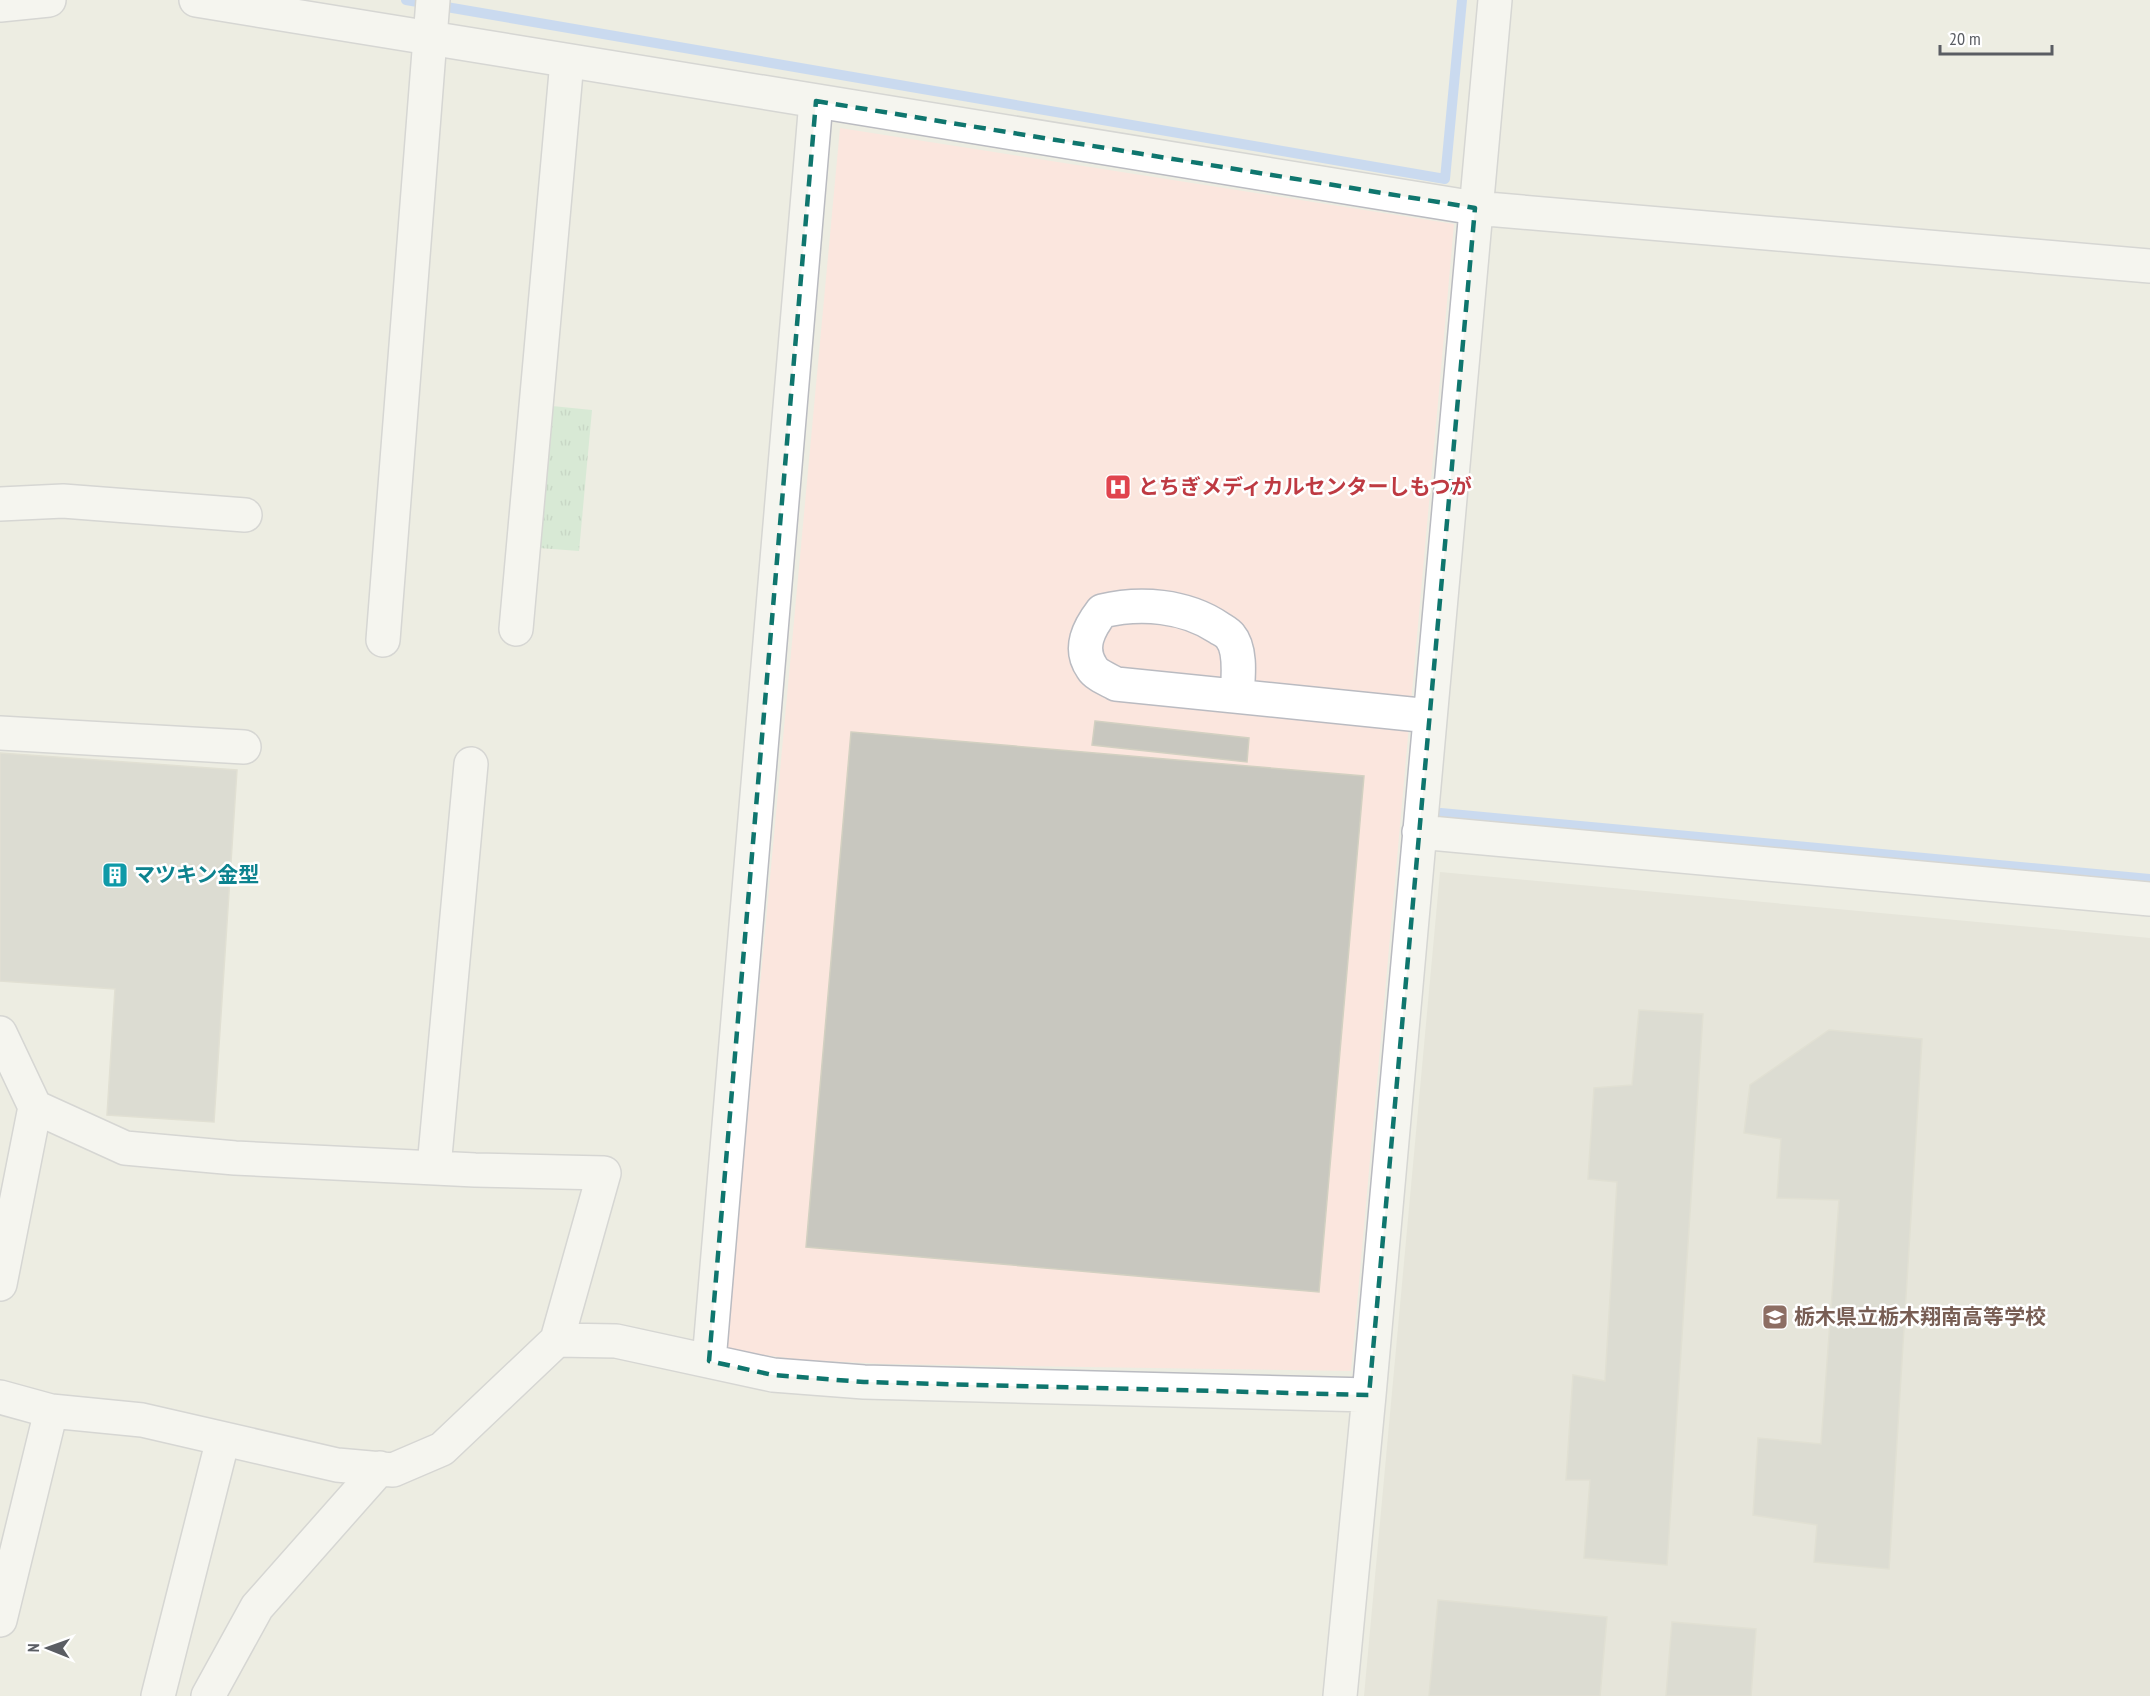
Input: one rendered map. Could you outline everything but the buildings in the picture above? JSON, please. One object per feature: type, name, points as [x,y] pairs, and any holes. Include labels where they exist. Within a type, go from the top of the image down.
[{"type":"street","points":[[0,5],[49,0]]},
{"type":"street","points":[[196,0],[1475,208],[2150,266]]},
{"type":"street","points":[[383,640],[433,0]]},
{"type":"street","points":[[1340,1696],[1370,1395],[1495,0]]},
{"type":"street","points":[[516,629],[567,61]]},
{"type":"street","points":[[709,1361],[816,101]]},
{"type":"street","points":[[0,504],[63,501],[245,515]]},
{"type":"street","points":[[1237,696],[1430,716]]},
{"type":"street","points":[[0,733],[244,747]]},
{"type":"street","points":[[434,1167],[471,764]]},
{"type":"street","points":[[1419,832],[2150,899]]},
{"type":"street","points":[[0,1033],[35,1107],[0,1284]]},
{"type":"street","points":[[0,1397],[51,1411],[142,1420],[337,1465],[393,1470],[442,1449],[557,1340],[604,1173],[235,1158],[125,1148],[35,1107]]},
{"type":"street","points":[[557,1340],[616,1341],[772,1375],[864,1382],[1370,1395]]},
{"type":"street","points":[[0,1620],[51,1411]]},
{"type":"street","points":[[158,1696],[223,1438]]},
{"type":"street","points":[[208,1696],[257,1607],[380,1468]]},
{"type":"highlighted area","points":[[816,101],[1475,208],[1369,1395],[864,1382],[773,1375],[709,1361]]},
{"type":"shaded area","name":"とちぎメディカルセンターしもつが","points":[[840,128],[1454,224],[1351,1371],[888,1364],[803,1360],[726,1350]]},
{"type":"shaded area","name":"栃木県立栃木翔南高等学校","points":[[1440,872],[2150,938],[2150,1696],[1364,1696]]},
{"type":"green space","points":[[552,406],[592,410],[579,551],[539,548]]},
{"type":"waterway","points":[[406,0],[1445,179],[1462,0]]},
{"type":"waterway","points":[[1441,813],[2150,879]]},
{"type":"place","name":"とちぎメディカルセンターしもつが","points":[[1118,487]]},
{"type":"place","name":"マツキン金型","points":[[115,875]]},
{"type":"place","name":"栃木県立栃木翔南高等学校","points":[[1775,1317]]}]
